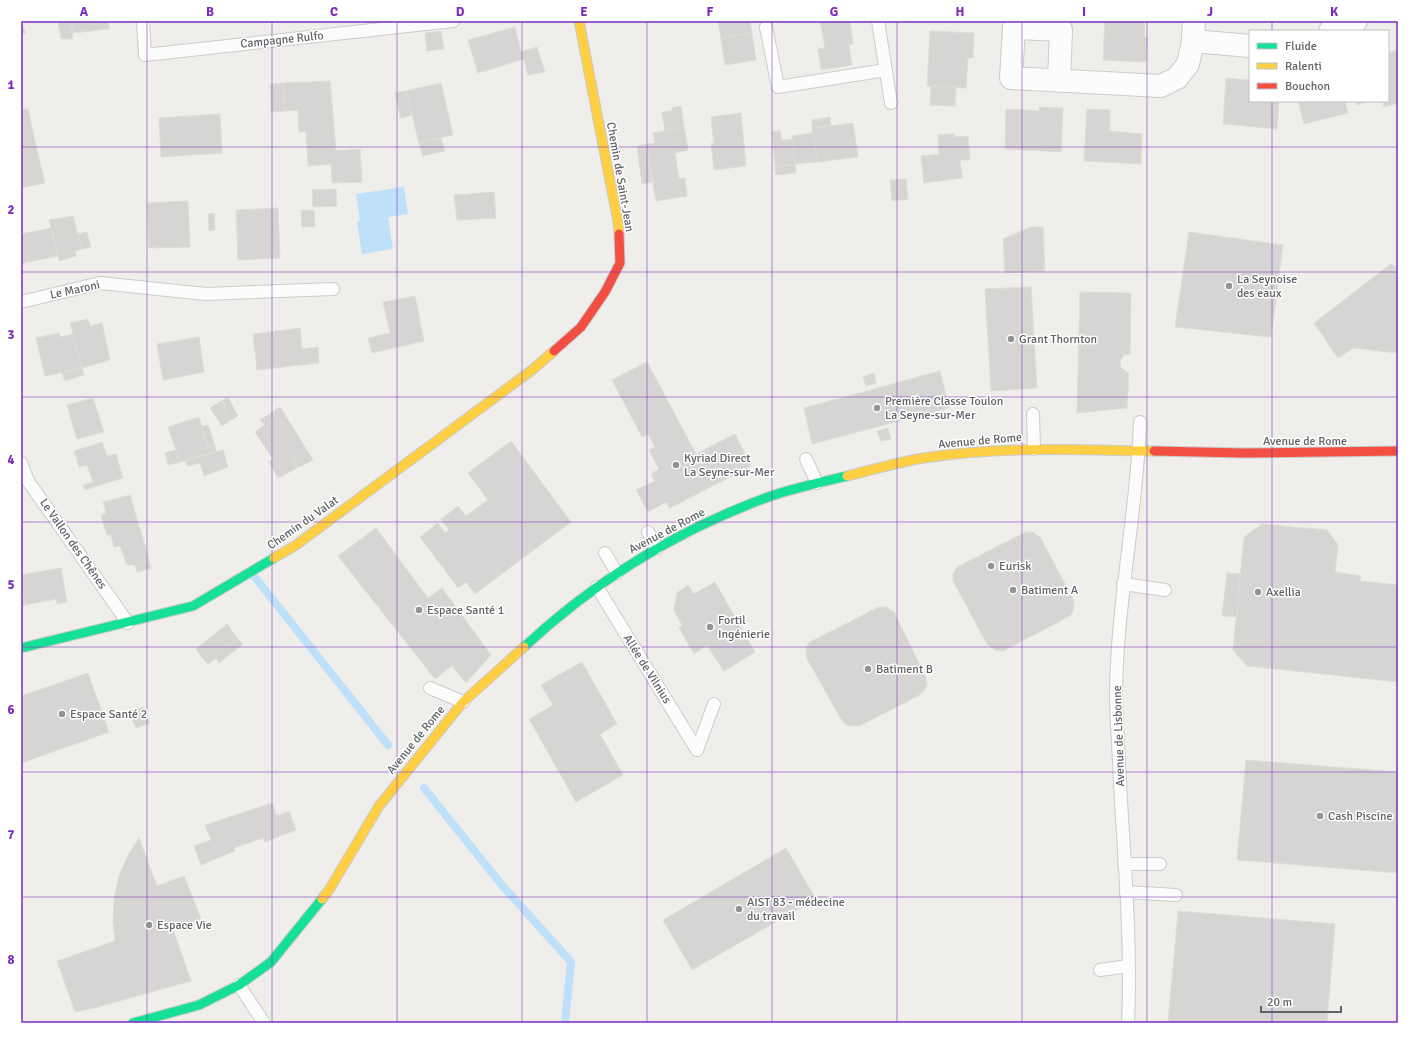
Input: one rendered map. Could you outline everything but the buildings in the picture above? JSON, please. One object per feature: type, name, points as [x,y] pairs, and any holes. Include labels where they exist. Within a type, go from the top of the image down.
[{"type":"street","name":"Chemin de Saint-Jean","points":[[562,344],[581,327],[605,292],[620,263],[618,222],[578,21]]},
{"type":"street","points":[[1333,30],[1356,21]]},
{"type":"street","points":[[1059,81],[1161,86],[1177,78],[1188,64],[1193,31],[1249,46]]},
{"type":"street","name":"Chemin du Valat","points":[[21,648],[193,606],[296,545],[532,370],[562,344]]},
{"type":"street","name":"Avenue de Rome","points":[[133,1023],[200,1005],[239,985],[271,962],[300,928],[329,890],[379,806],[463,702],[545,627],[597,587],[657,548],[723,515],[772,496],[817,483],[923,458],[983,451],[1034,449],[1243,453],[1398,451]]},
{"type":"lane","name":"Campagne Rulfo","points":[[143,21],[145,55],[453,21]]},
{"type":"lane","points":[[878,21],[891,103]]},
{"type":"lane","points":[[766,27],[778,87],[886,70]]},
{"type":"lane","name":"Le Maroni","points":[[21,302],[100,283],[206,294],[333,289]]},
{"type":"lane","points":[[1033,414],[1034,449]]},
{"type":"lane","name":"Avenue de Lisbonne","points":[[1128,1023],[1126,892],[1116,694],[1123,584],[1139,450],[1140,422]]},
{"type":"lane","points":[[806,459],[817,483]]},
{"type":"lane","name":"Le Vallon des Chênes","points":[[21,463],[28,481],[128,623]]},
{"type":"lane","points":[[853,475],[858,487]]},
{"type":"lane","points":[[648,532],[657,548]]},
{"type":"lane","points":[[605,553],[617,573]]},
{"type":"lane","points":[[1123,584],[1165,590]]},
{"type":"lane","name":"Allée de Vilnius","points":[[597,587],[697,750],[714,704]]},
{"type":"lane","points":[[430,688],[463,702]]},
{"type":"lane","points":[[1124,864],[1160,864]]},
{"type":"lane","points":[[1126,892],[1176,895]]},
{"type":"lane","points":[[1100,970],[1128,966]]},
{"type":"lane","points":[[239,985],[264,1023]]},
{"type":"water","points":[[404,187],[408,214],[388,217],[393,249],[362,254],[357,222],[360,221],[356,194]]},
{"type":"waterway","points":[[254,576],[388,745]]},
{"type":"waterway","points":[[424,788],[501,884],[571,962],[565,1023]]},
{"type":"traffic: fast","points":[[524,647],[551,623],[609,579],[671,541],[737,509],[771,496],[847,476]]},
{"type":"traffic: fast","points":[[21,648],[193,606],[274,558]]},
{"type":"traffic: fast","points":[[133,1023],[199,1005],[239,985],[271,962],[322,899]]},
{"type":"traffic: slow","points":[[579,21],[618,222],[619,234]]},
{"type":"traffic: slow","points":[[274,558],[296,545],[532,370],[554,351]]},
{"type":"traffic: slow","points":[[847,476],[914,460],[953,454],[1010,450],[1154,451]]},
{"type":"traffic: slow","points":[[322,899],[329,890],[379,806],[463,702],[524,647]]},
{"type":"traffic: jam","points":[[554,351],[581,327],[605,292],[620,263],[619,234]]},
{"type":"traffic: jam","points":[[1154,451],[1243,453],[1398,451]]},
{"type":"place","name":"La Seynoise des eaux","points":[[1229,286]]},
{"type":"place","name":"Grant Thornton","points":[[1011,339]]},
{"type":"place","name":"Première Classe Toulon La Seyne-sur-Mer","points":[[877,408]]},
{"type":"place","name":"Kyriad Direct La Seyne-sur-Mer","points":[[676,465]]},
{"type":"place","name":"Eurisk","points":[[991,566]]},
{"type":"place","name":"Batiment A","points":[[1013,590]]},
{"type":"place","name":"Axellia","points":[[1258,592]]},
{"type":"place","name":"Espace Santé 1","points":[[419,610]]},
{"type":"place","name":"Fortil Ingénierie","points":[[710,627]]},
{"type":"place","name":"Batiment B","points":[[868,669]]},
{"type":"place","name":"Espace Santé 2","points":[[62,714]]},
{"type":"place","name":"Cash Piscine","points":[[1320,816]]},
{"type":"place","name":"AIST 83 - médecine du travail","points":[[739,909]]},
{"type":"place","name":"Espace Vie","points":[[149,925]]}]
